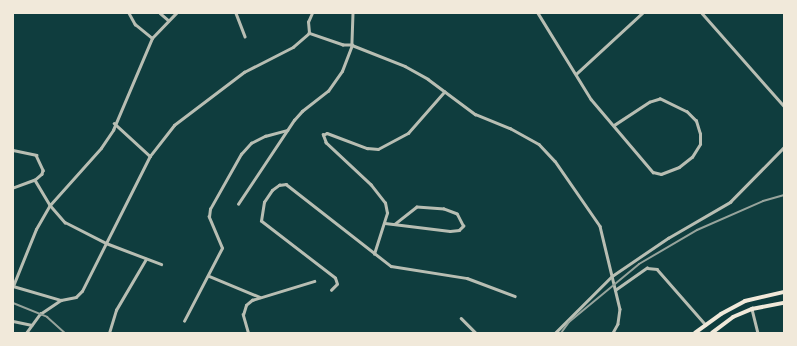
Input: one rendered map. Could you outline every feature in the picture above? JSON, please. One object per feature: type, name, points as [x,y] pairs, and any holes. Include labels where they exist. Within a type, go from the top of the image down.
[{"type":"main road","points":[[695,333],[745,301],[784,292]]},
{"type":"main road","points":[[712,333],[733,317],[752,309],[784,303]]},
{"type":"street","points":[[129,13],[135,24],[152,38]]},
{"type":"street","points":[[160,13],[168,20]]},
{"type":"street","points":[[61,300],[13,286],[36,229],[50,205],[101,148],[152,38],[176,13]]},
{"type":"street","points":[[236,13],[244,36]]},
{"type":"street","points":[[309,33],[308,22],[312,13]]},
{"type":"street","points":[[238,204],[287,130],[302,111],[328,91],[342,71],[352,45],[353,13]]},
{"type":"street","points":[[538,13],[591,99],[615,126],[625,141],[653,172],[661,174],[692,157],[700,144],[700,134],[696,121],[687,112],[660,99],[650,102],[615,126]]},
{"type":"street","points":[[576,74],[642,13]]},
{"type":"street","points":[[702,13],[783,104]]},
{"type":"street","points":[[309,33],[343,45],[352,45],[405,66],[475,114],[510,128],[544,149],[600,226],[620,310],[618,324],[613,333]]},
{"type":"street","points":[[26,333],[46,308],[61,300],[76,297],[87,284],[150,156],[174,125],[244,72],[293,46],[309,33]]},
{"type":"street","points":[[374,254],[385,223],[387,213],[385,203],[371,185],[326,143],[323,136],[327,133],[367,148],[378,149],[408,133],[444,92]]},
{"type":"street","points":[[114,122],[150,156]]},
{"type":"street","points":[[184,321],[199,290],[209,276],[222,248],[209,217],[210,209],[241,154],[252,143],[265,136],[287,130]]},
{"type":"street","points":[[555,333],[612,276],[668,238],[722,208],[784,147]]},
{"type":"street","points":[[13,150],[36,155],[44,170],[35,180],[13,188]]},
{"type":"street","points":[[35,180],[50,205],[65,222],[106,243],[160,264]]},
{"type":"street","points":[[331,290],[337,284],[335,278],[261,220],[264,202],[272,190],[279,185],[286,184],[391,266],[467,278],[515,296]]},
{"type":"street","points":[[385,223],[450,231],[459,230],[463,226],[457,214],[444,209],[417,207],[395,224]]},
{"type":"street","points":[[109,333],[116,310],[146,259]]},
{"type":"street","points":[[615,290],[647,268],[657,269],[706,325]]},
{"type":"street","points":[[209,276],[261,297]]},
{"type":"street","points":[[248,333],[242,316],[246,305],[261,297],[314,281]]},
{"type":"street","points":[[752,309],[758,333]]},
{"type":"street","points":[[461,318],[476,333]]},
{"type":"street","points":[[13,321],[32,325]]},
{"type":"railway","points":[[561,333],[569,322],[639,264],[697,230],[763,201],[784,195]]},
{"type":"railway","points":[[13,303],[47,317],[65,333]]}]
